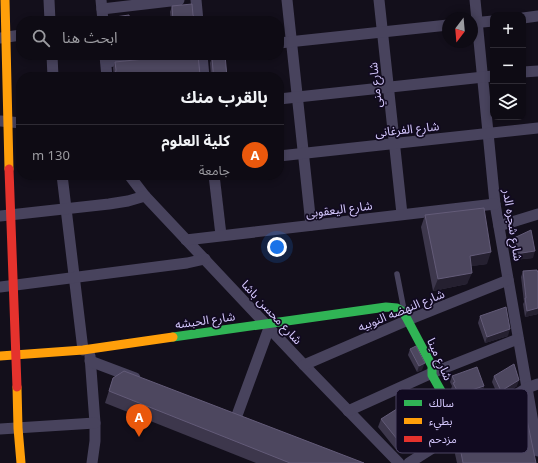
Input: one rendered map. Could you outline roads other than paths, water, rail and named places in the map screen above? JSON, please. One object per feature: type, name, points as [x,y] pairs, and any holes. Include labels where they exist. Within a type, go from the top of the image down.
[{"type":"street","points":[[5,0],[3,37],[5,215],[13,285],[18,428],[21,463]]},
{"type":"street","points":[[49,0],[50,16]]},
{"type":"street","points":[[103,16],[102,4],[180,0]]},
{"type":"street","points":[[196,0],[198,16]]},
{"type":"street","points":[[287,0],[311,225]]},
{"type":"street","name":"شارع مني","points":[[379,0],[402,214]]},
{"type":"street","name":"شارع شجره الدر","points":[[474,12],[475,0]]},
{"type":"street","points":[[526,18],[538,16]]},
{"type":"street","points":[[478,23],[490,21]]},
{"type":"street","points":[[284,43],[442,27]]},
{"type":"street","points":[[3,37],[16,36]]},
{"type":"street","name":"شارع شجره الدر","points":[[478,38],[488,76],[488,133],[498,226],[527,388]]},
{"type":"street","points":[[52,60],[53,72]]},
{"type":"street","points":[[106,60],[107,72]]},
{"type":"street","points":[[202,60],[204,72]]},
{"type":"street","points":[[526,72],[538,71]]},
{"type":"street","points":[[284,98],[488,76]]},
{"type":"street","points":[[3,121],[16,122]]},
{"type":"street","name":"شارع الفرغانى","points":[[284,155],[538,128]]},
{"type":"street","points":[[63,180],[74,277],[86,350],[90,361],[95,423],[95,441],[92,463]]},
{"type":"street","name":"شارع محسن باشا","points":[[133,180],[145,196],[186,240],[399,463]]},
{"type":"street","points":[[215,180],[221,236]]},
{"type":"street","points":[[5,215],[128,201],[145,196]]},
{"type":"street","name":"شارع اليعقوبى","points":[[186,240],[495,204]]},
{"type":"street","points":[[498,226],[538,214]]},
{"type":"street","points":[[0,287],[187,263],[205,259]]},
{"type":"street","name":"شارع النهضه النوبيه","points":[[304,365],[406,317],[508,280]]},
{"type":"street","name":"شارع الحبشه","points":[[0,356],[86,350],[267,326],[386,307],[399,309],[406,317]]},
{"type":"street","name":"شارع مينا","points":[[406,317],[432,366],[434,379],[440,389]]},
{"type":"street","points":[[236,418],[267,326]]},
{"type":"street","points":[[397,389],[518,338]]},
{"type":"street","points":[[90,361],[142,381]]},
{"type":"street","points":[[527,388],[538,384]]},
{"type":"street","points":[[348,411],[396,389]]},
{"type":"street","name":"شارع شجره الدر","points":[[528,394],[538,451]]},
{"type":"street","points":[[0,429],[95,423]]},
{"type":"street","points":[[409,463],[424,453]]},
{"type":"lane","points":[[397,274],[406,317]]},
{"type":"place","name":"كلية العلوم","points":[[139,437]]}]
